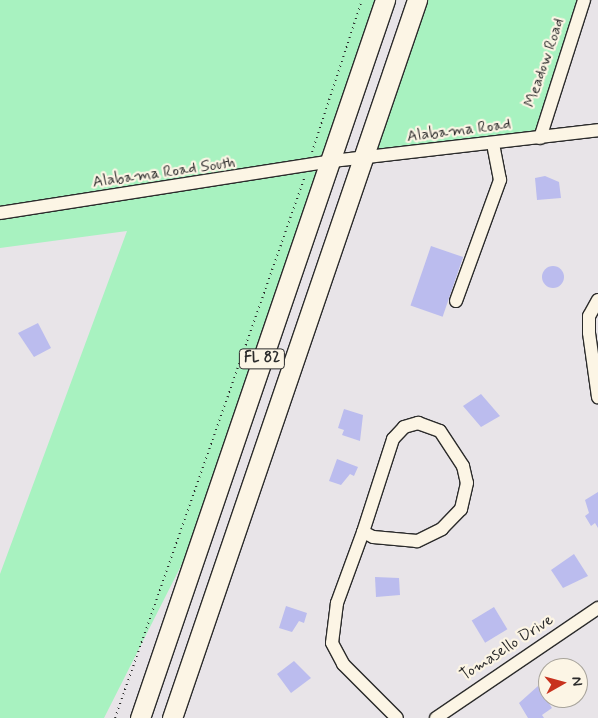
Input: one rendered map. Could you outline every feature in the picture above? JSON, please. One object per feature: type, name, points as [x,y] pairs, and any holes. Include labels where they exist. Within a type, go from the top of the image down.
[{"type":"highway","name":"FL 82","points":[[140,718],[332,161],[385,0]]},
{"type":"highway","name":"FL 82","points":[[172,718],[417,0]]},
{"type":"street","name":"Meadow Road","points":[[540,138],[584,0]]},
{"type":"street","name":"Alabama Road","points":[[332,161],[493,144],[594,130]]},
{"type":"street","points":[[456,301],[500,180],[493,144]]},
{"type":"street","name":"Alabama Road South","points":[[0,213],[332,161]]},
{"type":"street","points":[[598,300],[589,316],[589,333],[598,397]]},
{"type":"street","points":[[363,532],[389,542],[417,541],[442,529],[461,509],[467,484],[463,466],[440,430],[418,423],[404,427],[393,439],[334,614],[332,643],[343,664],[397,718]]},
{"type":"street","name":"Tomasello Drive","points":[[436,718],[598,608]]},
{"type":"path","points":[[311,158],[362,0]]},
{"type":"path","points":[[115,718],[298,198]]},
{"type":"green space","points":[[0,0],[379,0],[190,548],[104,718],[0,718],[0,574],[127,231],[0,248]]},
{"type":"green space","points":[[423,0],[587,0],[547,131],[371,152]]},
{"type":"building","points":[[545,176],[559,182],[561,198],[537,200],[535,178]]},
{"type":"building","points":[[431,246],[463,257],[443,317],[410,306]]},
{"type":"building","points":[[553,266],[561,269],[564,277],[561,285],[553,288],[545,285],[542,277],[545,269]]},
{"type":"building","points":[[38,323],[51,348],[34,357],[18,333]]},
{"type":"building","points":[[481,394],[500,416],[481,427],[463,406]]},
{"type":"building","points":[[344,409],[363,415],[360,441],[342,435],[344,430],[338,428]]},
{"type":"building","points":[[337,459],[358,467],[354,476],[350,474],[341,485],[329,481]]},
{"type":"building","points":[[598,492],[598,528],[595,523],[591,526],[585,516],[589,513],[585,500]]},
{"type":"building","points":[[574,554],[588,576],[563,588],[551,570]]},
{"type":"building","points":[[375,577],[399,578],[400,595],[376,597]]},
{"type":"building","points":[[286,606],[307,613],[304,623],[299,621],[292,632],[279,628]]},
{"type":"building","points":[[494,607],[507,629],[485,643],[472,620]]},
{"type":"building","points":[[294,661],[311,678],[291,693],[277,674]]},
{"type":"building","points":[[538,686],[538,708],[552,708],[542,715],[544,718],[528,718],[519,703]]}]
